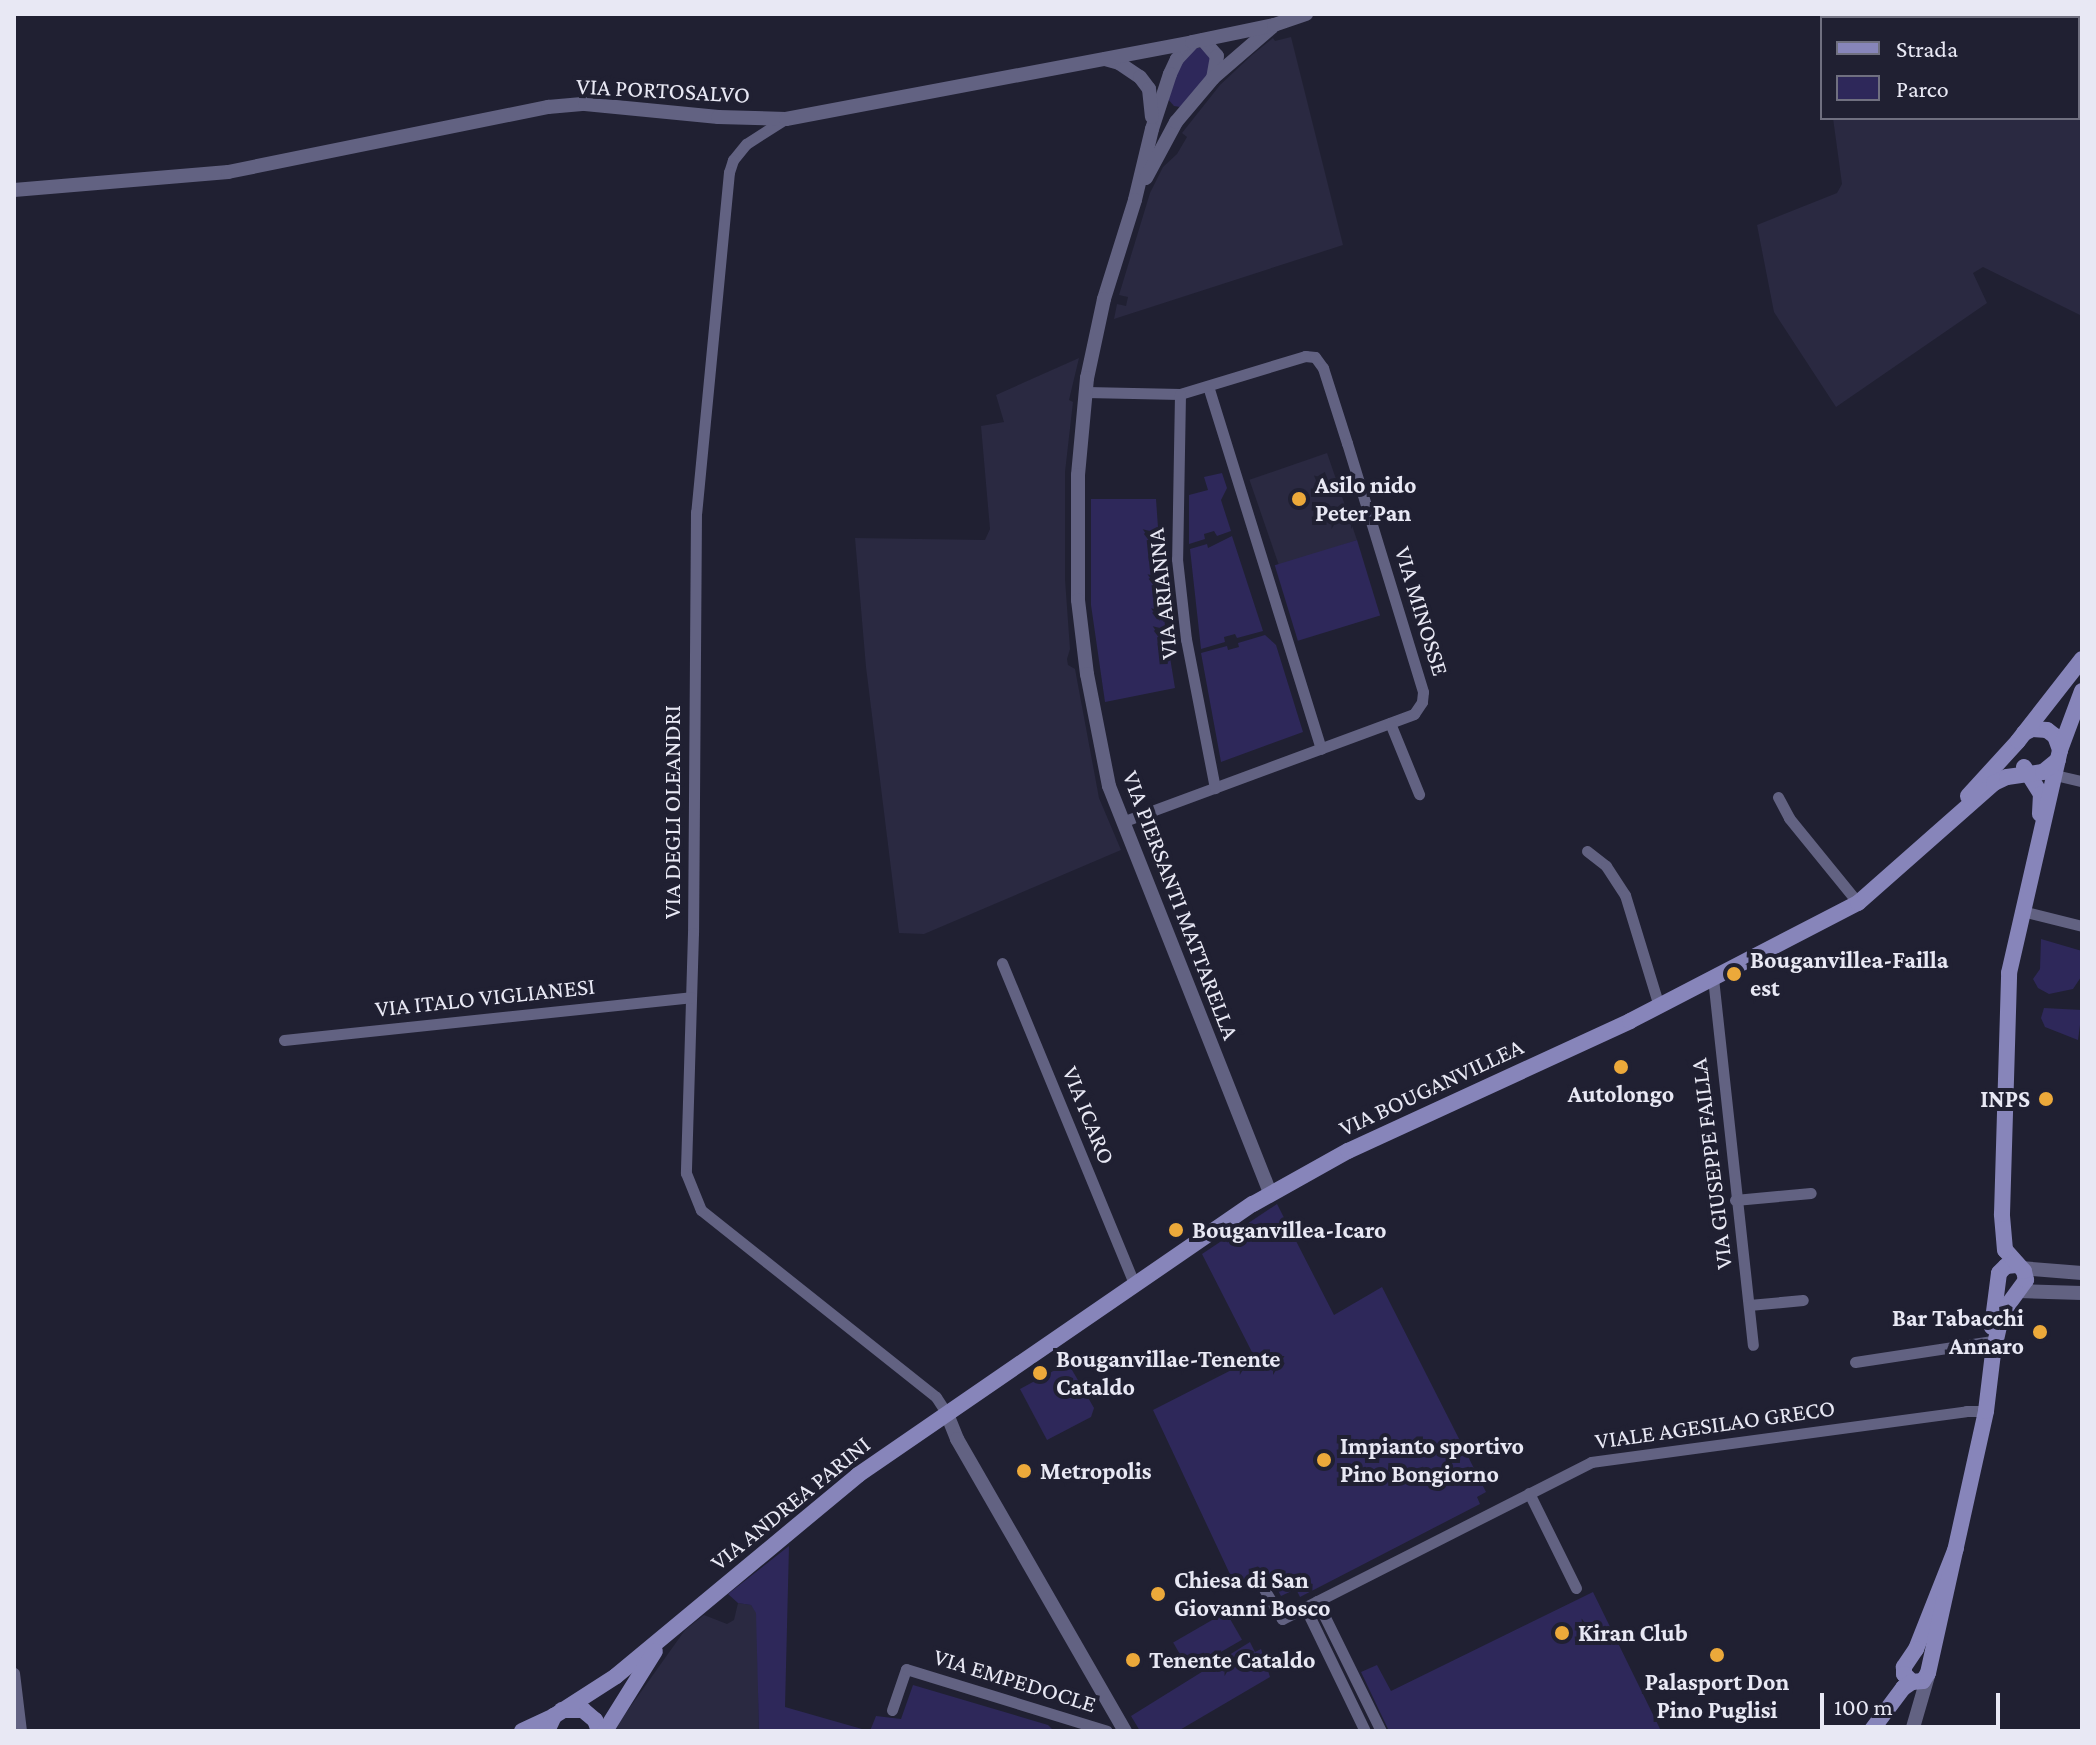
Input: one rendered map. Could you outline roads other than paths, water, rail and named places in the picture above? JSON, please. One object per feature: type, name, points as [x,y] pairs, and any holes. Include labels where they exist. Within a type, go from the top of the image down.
[{"type":"main road","points":[[1945,825],[1986,773],[2021,737],[2082,659]]},
{"type":"main road","points":[[1992,1347],[2002,1313],[2026,1280],[2005,1250],[2002,1214],[2009,973],[2058,761],[2082,691]]},
{"type":"main road","points":[[2037,843],[2041,794],[2017,758],[2021,737],[2032,729],[2047,730],[2055,736],[2058,761]]},
{"type":"main road","points":[[1945,825],[1994,783],[2028,771],[2048,770],[2058,761]]},
{"type":"main road","name":"VIA BOUGANVILLEA","points":[[947,1414],[1134,1283],[1270,1193],[1348,1151],[1659,1006],[1858,903],[1945,825]]},
{"type":"main road","points":[[2002,1214],[1995,1253],[1998,1275],[2002,1289],[2018,1292]]},
{"type":"main road","points":[[1871,1731],[1916,1674],[1956,1548],[1986,1411],[1992,1347],[1991,1318],[1998,1275],[2006,1266],[2018,1266]]},
{"type":"main road","name":"VIA ANDREA PARINI","points":[[522,1731],[554,1719],[616,1676],[858,1475],[947,1414]]},
{"type":"main road","points":[[554,1719],[583,1710],[602,1731],[668,1634]]},
{"type":"street","name":"VIA PORTOSALVO","points":[[14,190],[228,172],[548,107],[585,104],[718,117],[786,119],[1197,41],[1274,25],[1306,14]]},
{"type":"street","points":[[1135,200],[1176,122],[1213,78],[1274,25]]},
{"type":"street","points":[[1135,200],[1152,129],[1177,59],[1197,41],[1217,56],[1213,78]]},
{"type":"street","points":[[1105,59],[1131,69],[1149,89],[1152,129]]},
{"type":"street","name":"VIA DEGLI OLEANDRI","points":[[786,119],[746,144],[733,160],[729,172],[696,512],[686,1173],[698,1206],[936,1397],[947,1414]]},
{"type":"street","name":"VIA PIERSANTI MATTARELLA","points":[[1135,200],[1104,299],[1086,392],[1078,475],[1078,600],[1099,743],[1109,786],[1270,1193]]},
{"type":"street","name":"VIA MINOSSE","points":[[1086,392],[1180,394],[1305,356],[1320,361],[1423,692],[1419,709],[1390,723],[1122,822]]},
{"type":"street","points":[[1208,386],[1321,749]]},
{"type":"street","name":"VIA ARIANNA","points":[[1180,394],[1177,559],[1186,639],[1215,788]]},
{"type":"street","points":[[1390,723],[1419,794]]},
{"type":"street","points":[[2058,761],[2082,781]]},
{"type":"street","points":[[1778,797],[1789,818],[1858,903]]},
{"type":"street","points":[[1587,851],[1606,866],[1625,895],[1659,1006]]},
{"type":"street","points":[[2022,911],[2082,926]]},
{"type":"street","name":"VIA ICARO","points":[[1002,963],[1134,1283]]},
{"type":"street","name":"VIA GIUSEPPE FAILLA","points":[[1713,978],[1753,1345]]},
{"type":"street","name":"VIA ITALO VIGLIANESI","points":[[284,1040],[691,997]]},
{"type":"street","points":[[1735,1200],[1811,1193]]},
{"type":"street","points":[[2018,1266],[2082,1273]]},
{"type":"street","points":[[2018,1292],[2082,1293]]},
{"type":"street","points":[[1749,1305],[1803,1300]]},
{"type":"street","points":[[1855,1362],[1992,1347]]},
{"type":"street","name":"VIALE AGESILAO GRECO","points":[[1264,1589],[1282,1619],[1591,1462],[1966,1411],[1986,1411]]},
{"type":"street","points":[[947,1414],[957,1439],[1125,1730]]},
{"type":"street","points":[[1529,1493],[1576,1588]]},
{"type":"street","points":[[1317,1601],[1381,1731]]},
{"type":"street","points":[[1305,1607],[1365,1731]]},
{"type":"street","name":"VIA EMPEDOCLE","points":[[892,1710],[906,1669],[1108,1731],[1125,1730]]},
{"type":"street","points":[[14,1673],[21,1731]]},
{"type":"street","points":[[1912,1731],[1917,1710],[1916,1674]]},
{"type":"place","name":"Asilo nido Peter Pan","points":[[1299,499]]},
{"type":"place","name":"Bouganvillea-Failla est","points":[[1734,974]]},
{"type":"place","name":"Autolongo","points":[[1621,1067]]},
{"type":"place","name":"INPS","points":[[2046,1099]]},
{"type":"place","name":"Bouganvillea-Icaro","points":[[1176,1230]]},
{"type":"place","name":"Bar Tabacchi Annaro","points":[[2040,1332]]},
{"type":"place","name":"Bouganvillae-Tenente Cataldo","points":[[1040,1373]]},
{"type":"place","name":"Impianto sportivo Pino Bongiorno","points":[[1324,1460]]},
{"type":"place","name":"Metropolis","points":[[1024,1471]]},
{"type":"place","name":"Chiesa di San Giovanni Bosco","points":[[1158,1594]]},
{"type":"place","name":"Kiran Club","points":[[1562,1633]]},
{"type":"place","name":"Palasport Don Pino Puglisi","points":[[1717,1655]]},
{"type":"place","name":"Tenente Cataldo","points":[[1133,1660]]}]
